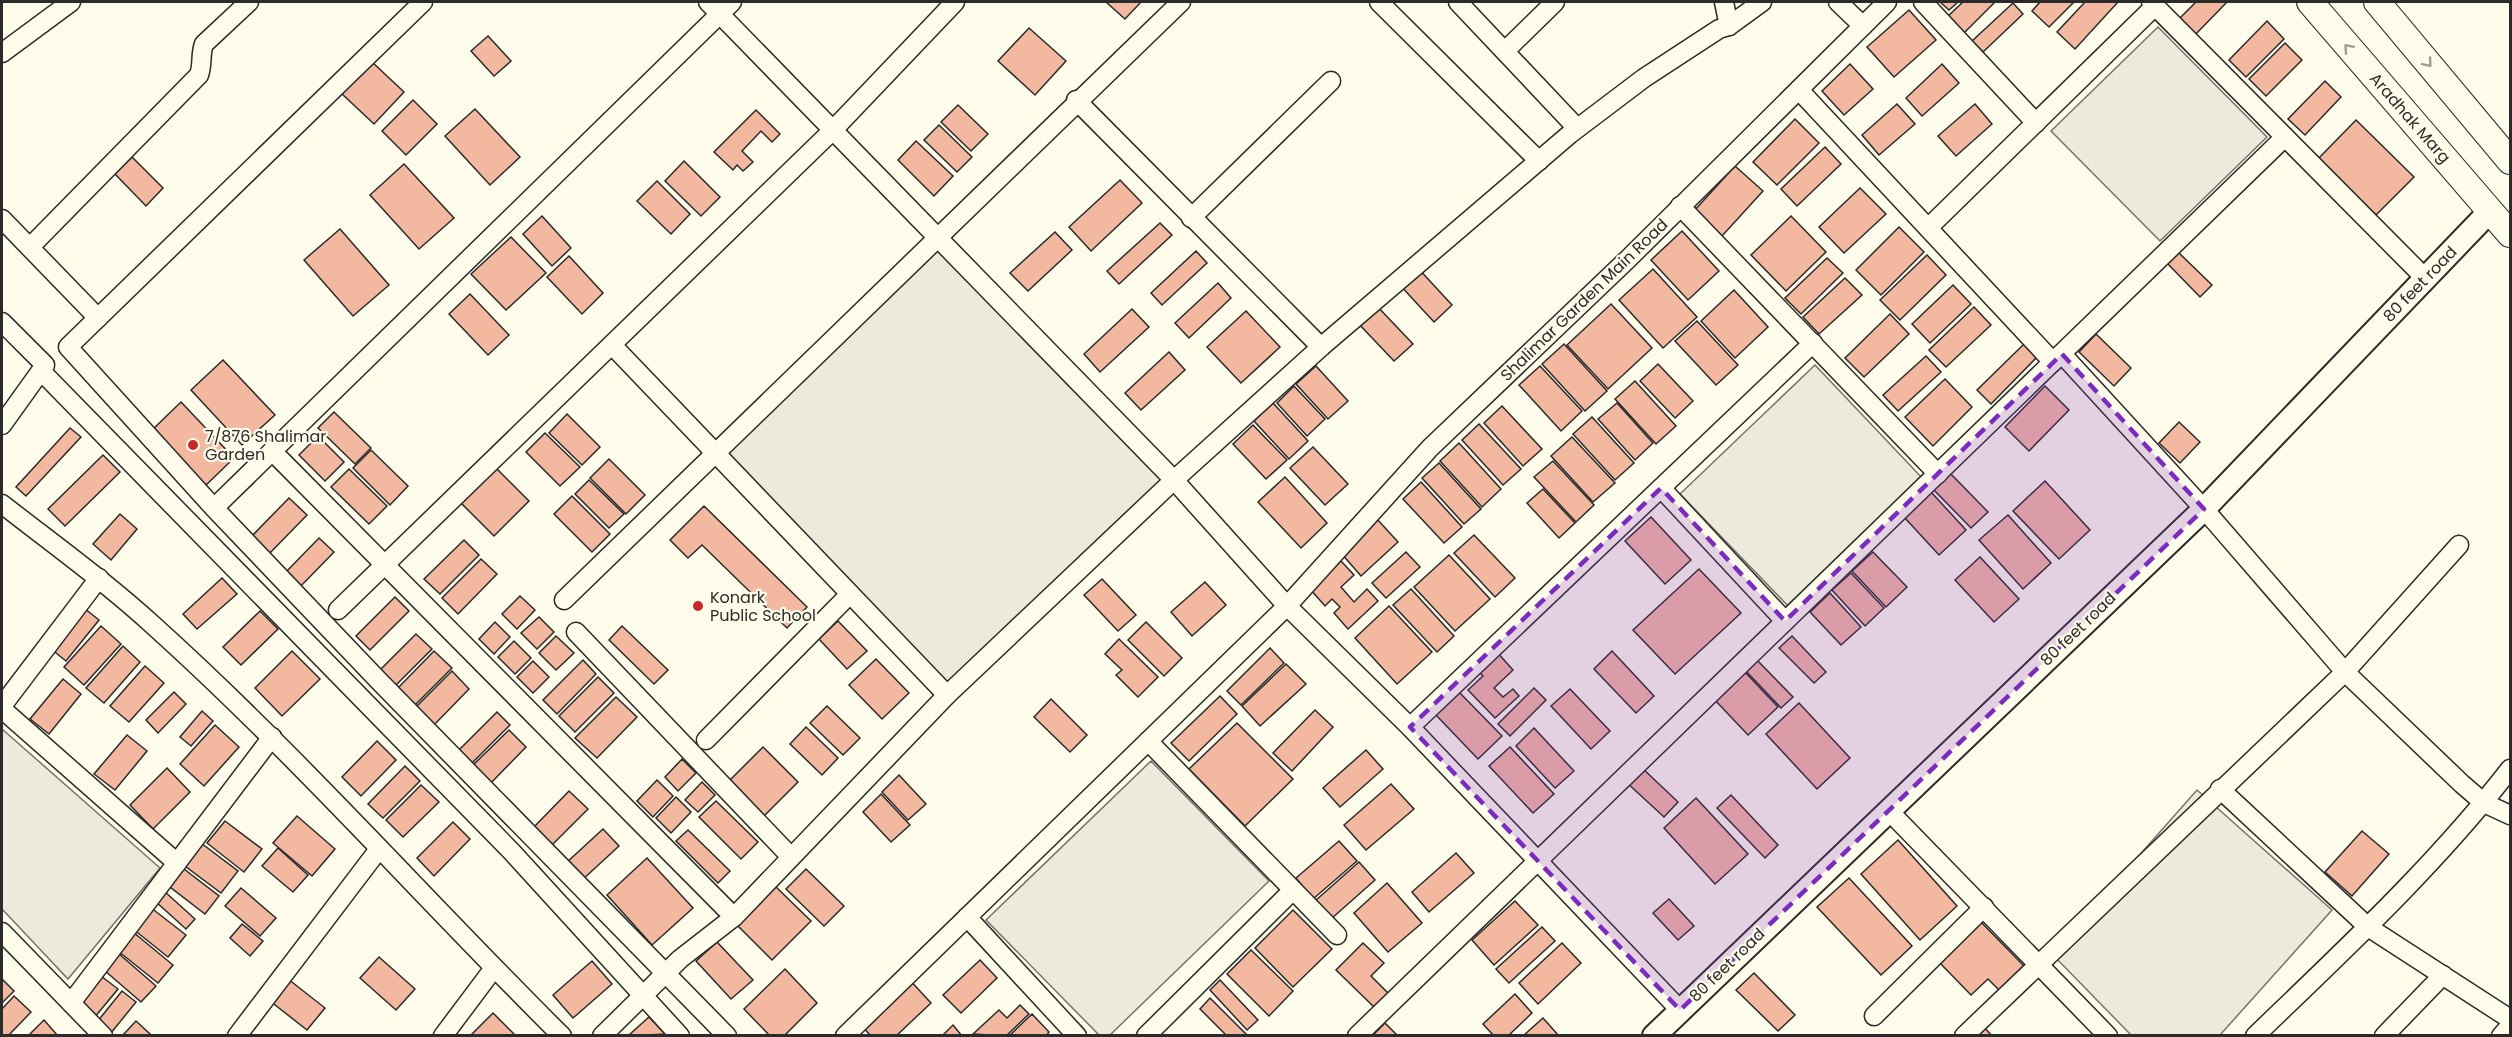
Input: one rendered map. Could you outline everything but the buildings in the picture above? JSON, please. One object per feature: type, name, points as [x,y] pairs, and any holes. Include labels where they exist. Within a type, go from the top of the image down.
[{"type":"main road","name":"Aradhak Marg","points":[[2310,2],[2511,234]]},
{"type":"main road","points":[[2377,2],[2511,161]]},
{"type":"street","points":[[2,53],[71,2]]},
{"type":"street","points":[[30,247],[199,75],[203,63],[201,51],[204,44],[249,2]]},
{"type":"street","points":[[423,2],[68,347],[214,508],[379,681],[727,1035]]},
{"type":"street","points":[[338,610],[833,130],[956,2]]},
{"type":"street","points":[[564,600],[1076,100],[1180,2]]},
{"type":"street","points":[[1379,2],[1539,161]]},
{"type":"street","points":[[1458,2],[1506,50],[1577,129]]},
{"type":"street","points":[[1506,50],[1555,2]]},
{"type":"street","points":[[1724,2],[1729,26]]},
{"type":"street","points":[[602,1035],[665,973],[734,917],[947,695],[1174,480],[1321,348],[1577,129],[1644,78],[1719,29],[1729,26],[1762,2]]},
{"type":"street","points":[[1838,2],[1863,26]]},
{"type":"street","name":"Shalimar Garden Main Road","points":[[850,1034],[1287,606],[1430,448],[1680,207],[1887,2]]},
{"type":"street","points":[[1923,2],[2036,123]]},
{"type":"street","points":[[1928,228],[2153,4],[2425,278]]},
{"type":"street","points":[[214,508],[720,6],[833,130],[1174,480],[1287,606],[1410,727],[1680,1010]]},
{"type":"street","points":[[1191,218],[1331,81]]},
{"type":"street","points":[[1799,90],[1928,228],[2204,509],[2345,672],[2484,803],[2511,815]]},
{"type":"street","points":[[1076,100],[1321,348]]},
{"type":"street","points":[[1357,1035],[2285,137]]},
{"type":"street","points":[[1680,207],[1938,474]]},
{"type":"street","name":"80 feet road","points":[[1654,1035],[2204,509],[2490,210]]},
{"type":"street","points":[[2,219],[98,318]]},
{"type":"street","points":[[2,322],[45,365],[2,425]]},
{"type":"street","points":[[1410,727],[1813,343]]},
{"type":"street","points":[[612,345],[947,695]]},
{"type":"street","points":[[42,372],[512,852],[644,993],[680,1035]]},
{"type":"street","points":[[272,451],[734,917]]},
{"type":"street","points":[[1661,488],[1785,621]]},
{"type":"street","points":[[2,504],[99,578],[154,626],[272,737],[494,968],[562,1035]]},
{"type":"street","points":[[1964,1035],[2345,672],[2459,545]]},
{"type":"street","points":[[99,578],[2,707],[177,863]]},
{"type":"street","points":[[706,740],[850,594]]},
{"type":"street","points":[[576,632],[791,857]]},
{"type":"street","points":[[71,1003],[272,737]]},
{"type":"street","points":[[1148,741],[1337,935]]},
{"type":"street","points":[[2255,1035],[2368,927],[2484,803],[2511,769]]},
{"type":"street","points":[[2220,789],[2368,927],[2511,1019]]},
{"type":"street","points":[[1888,810],[2108,1035]]},
{"type":"street","points":[[237,1035],[379,849]]},
{"type":"street","points":[[1146,1035],[1293,890]]},
{"type":"street","points":[[1874,1016],[1984,907]]},
{"type":"street","points":[[967,917],[1077,1035]]},
{"type":"street","points":[[2,932],[103,1035]]},
{"type":"street","points":[[443,1035],[494,968]]},
{"type":"street","points":[[2384,1035],[2444,975]]},
{"type":"street","points":[[2501,1035],[2511,1026]]},
{"type":"highlighted area","points":[[2062,354],[2204,509],[1680,1010],[1410,727],[1661,488],[1785,621]]},
{"type":"shaded area","points":[[2158,27],[2267,137],[2160,241],[2051,131]]},
{"type":"shaded area","points":[[937,236],[1174,480],[947,695],[715,453]]},
{"type":"shaded area","points":[[1815,365],[1924,480],[1790,608],[1680,494]]},
{"type":"shaded area","points":[[2,729],[160,868],[68,979],[2,909]]},
{"type":"shaded area","points":[[1151,761],[1269,881],[1110,1035],[1099,1035],[986,920]]},
{"type":"shaded area","points":[[2197,790],[2332,910],[2220,1035],[2131,1035],[2052,954]]},
{"type":"place","name":"7/876 Shalimar Garden","points":[[193,445]]},
{"type":"place","name":"Konark Public School","points":[[698,606]]}]
